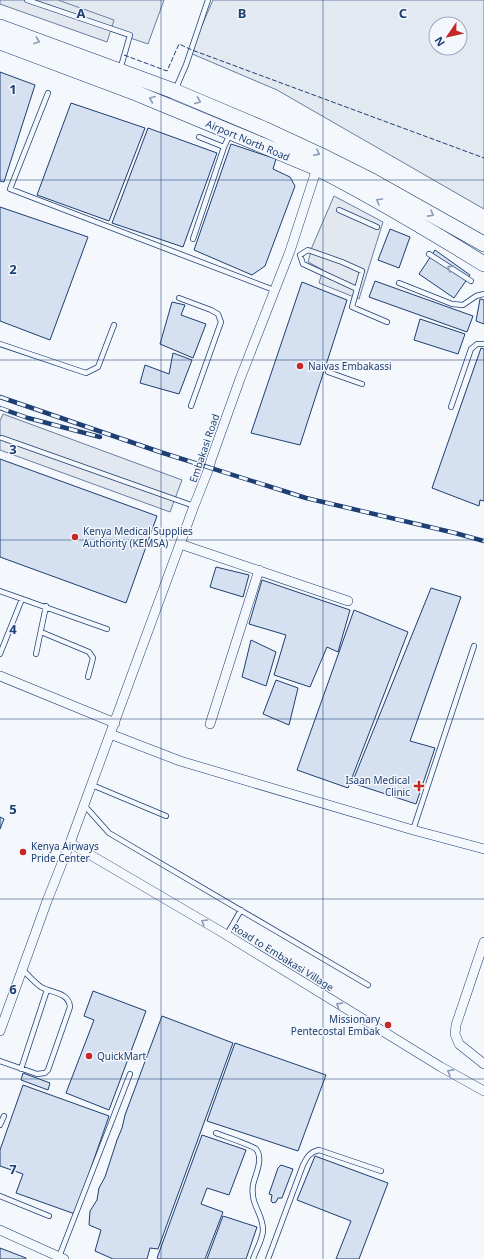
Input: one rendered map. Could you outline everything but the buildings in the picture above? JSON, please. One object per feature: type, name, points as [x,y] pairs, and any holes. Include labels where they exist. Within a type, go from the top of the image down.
[{"type":"main road","name":"Airport North Road","points":[[0,27],[174,91],[264,129],[379,185],[484,244]]},
{"type":"main road","name":"Airport North Road","points":[[0,42],[136,92],[317,168],[346,182],[428,229],[484,264]]},
{"type":"street","name":"Embakasi Road","points":[[1,1026],[115,723],[194,506],[210,468],[211,460],[240,379],[290,251],[317,168]]},
{"type":"street","points":[[180,544],[348,600]]},
{"type":"street","points":[[210,724],[259,570]]},
{"type":"street","points":[[0,676],[115,723]]},
{"type":"street","points":[[110,734],[180,761],[413,830],[484,849]]},
{"type":"street","name":"Road to Embakasi Village","points":[[70,843],[226,936],[441,1068],[484,1091]]},
{"type":"street","points":[[483,1061],[459,1044],[455,1034],[456,1025],[484,942]]},
{"type":"street","points":[[0,1230],[62,1258]]},
{"type":"lane","points":[[27,0],[130,35],[120,71]]},
{"type":"lane","points":[[174,91],[186,65],[208,0]]},
{"type":"lane","points":[[48,93],[10,189],[274,290]]},
{"type":"lane","points":[[193,239],[230,132]]},
{"type":"lane","points":[[199,137],[224,147]]},
{"type":"lane","points":[[339,210],[377,227]]},
{"type":"lane","points":[[300,255],[308,250],[336,259],[362,271],[352,307],[387,322]]},
{"type":"lane","points":[[290,251],[300,255],[303,264],[356,289]]},
{"type":"lane","points":[[428,254],[471,281]]},
{"type":"lane","points":[[399,283],[452,304],[463,304],[476,296],[484,294]]},
{"type":"lane","points":[[178,298],[211,310],[218,314],[221,322],[191,406]]},
{"type":"lane","points":[[0,344],[86,373],[98,368],[114,325]]},
{"type":"lane","points":[[451,407],[471,349],[477,344],[484,344]]},
{"type":"lane","points":[[328,372],[362,384]]},
{"type":"lane","points":[[2,438],[194,506]]},
{"type":"lane","points":[[0,591],[107,628]]},
{"type":"lane","points":[[0,654],[22,598]]},
{"type":"lane","points":[[36,654],[46,606]]},
{"type":"lane","points":[[41,632],[89,652],[93,658],[88,677]]},
{"type":"lane","points":[[413,830],[474,646]]},
{"type":"lane","points":[[91,785],[166,816]]},
{"type":"lane","points":[[84,805],[110,833],[146,856],[242,910],[368,985]]},
{"type":"lane","points":[[226,936],[242,910]]},
{"type":"lane","points":[[0,1061],[37,1074],[45,1073],[48,1070],[70,1007],[68,998],[64,995],[47,990],[34,981],[22,969]]},
{"type":"lane","points":[[21,1069],[47,990]]},
{"type":"lane","points":[[62,1258],[130,1074]]},
{"type":"lane","points":[[0,1125],[4,1116]]},
{"type":"lane","points":[[216,1134],[255,1148],[259,1154],[259,1162],[253,1186],[253,1200],[263,1231],[253,1259]]},
{"type":"lane","points":[[268,1259],[306,1157],[313,1151],[319,1150],[381,1171]]},
{"type":"lane","points":[[0,1196],[49,1216]]},
{"type":"shaded area","points":[[0,0],[58,0],[114,20],[107,42],[0,4]]},
{"type":"shaded area","points":[[19,0],[164,0],[148,44]]},
{"type":"shaded area","points":[[213,0],[484,0],[484,209],[277,90],[190,53]]},
{"type":"shaded area","points":[[334,196],[383,222],[359,299],[319,283],[323,270],[308,262],[312,247]]},
{"type":"shaded area","points":[[3,414],[182,480],[170,512],[0,450],[0,421]]},
{"type":"railway","points":[[0,397],[160,452],[306,498],[484,541]]},
{"type":"railway","points":[[0,408],[28,418],[100,437]]},
{"type":"fence","points":[[124,55],[167,71],[179,44],[484,158]]},
{"type":"place","name":"Naivas Embakassi","points":[[300,366]]},
{"type":"place","name":"Kenya Medical Supplies Authority (KEMSA)","points":[[75,537]]},
{"type":"place","name":"Isaan Medical Clinic","points":[[419,786]]},
{"type":"place","name":"Kenya Airways Pride Center","points":[[23,852]]},
{"type":"place","name":"Missionary Pentecostal Embak","points":[[388,1025]]},
{"type":"place","name":"QuickMart","points":[[89,1056]]}]
